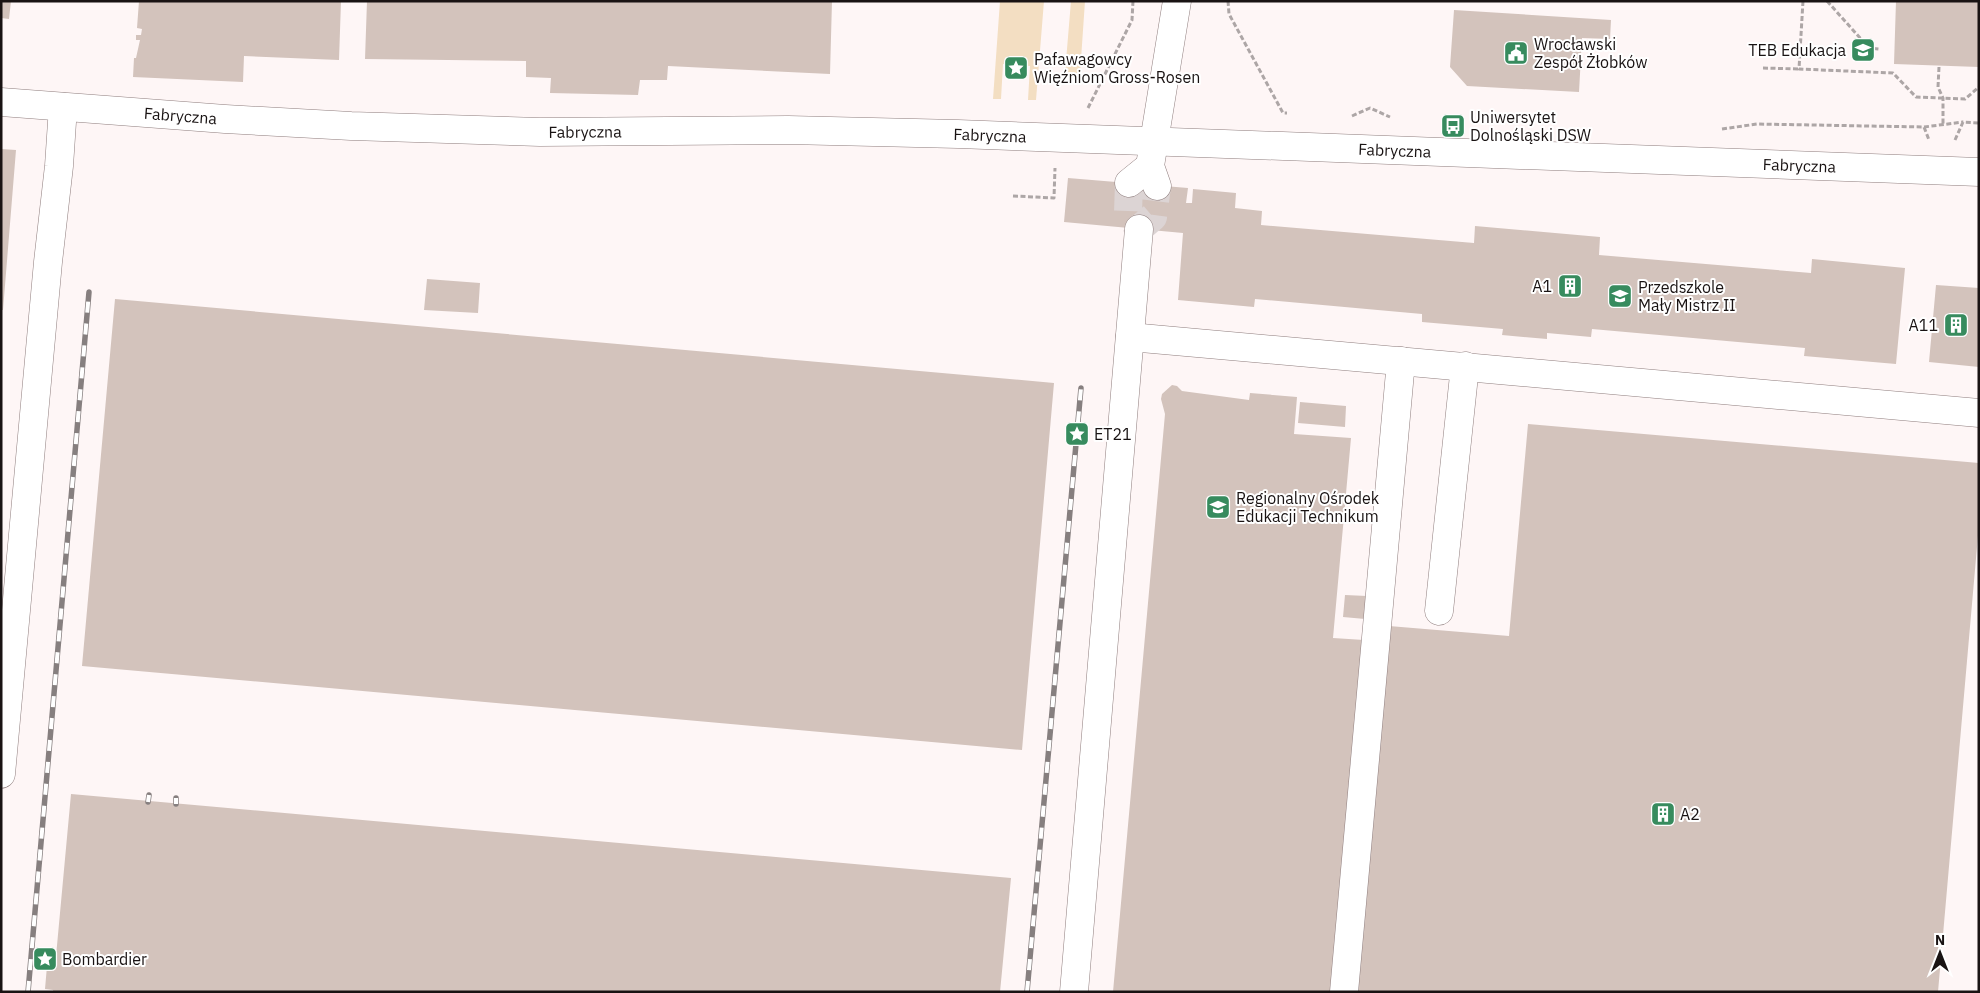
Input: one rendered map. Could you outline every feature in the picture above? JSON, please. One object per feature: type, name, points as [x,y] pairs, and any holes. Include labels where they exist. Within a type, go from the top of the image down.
[{"type":"street","points":[[1129,183],[1154,164],[1177,1]]},
{"type":"street","name":"Fabryczna","points":[[1,102],[289,123],[480,130],[540,132],[788,130],[1050,138],[1154,164],[1979,172]]},
{"type":"street","points":[[1,774],[47,272],[59,166],[62,107]]},
{"type":"street","points":[[1074,992],[1139,229]]},
{"type":"street","points":[[1130,337],[1979,413]]},
{"type":"street","points":[[1344,992],[1402,361]]},
{"type":"street","points":[[1439,611],[1464,366]]},
{"type":"path","points":[[1086,111],[1132,20],[1134,1]]},
{"type":"path","points":[[1228,1],[1229,14],[1283,113],[1290,114]]},
{"type":"path","points":[[1800,69],[1803,1]]},
{"type":"path","points":[[1827,1],[1869,48],[1879,49]]},
{"type":"path","points":[[1939,66],[1938,87],[1943,98],[1943,125]]},
{"type":"path","points":[[1763,68],[1893,73],[1916,97],[1965,99],[1979,87]]},
{"type":"path","points":[[1348,118],[1370,108],[1383,113]]},
{"type":"path","points":[[1952,148],[1963,122]]},
{"type":"path","points":[[1924,127],[1963,122],[1979,123]]},
{"type":"path","points":[[1013,196],[1054,198],[1056,171],[1050,138]]},
{"type":"shaded area","points":[[1000,1],[1044,1],[1036,100],[1028,100],[1030,66],[1003,64],[1001,99],[993,99]]},
{"type":"shaded area","points":[[1071,1],[1085,1],[1080,74],[1065,73]]},
{"type":"building","points":[[1,1],[11,1],[9,19],[1,18]]},
{"type":"building","points":[[139,1],[341,1],[339,60],[244,56],[243,82],[133,77],[134,58],[136,58],[140,40],[136,40],[136,35],[141,35],[142,29],[137,28]]},
{"type":"building","points":[[367,1],[832,1],[830,74],[668,66],[667,80],[640,80],[638,95],[550,93],[551,78],[526,77],[526,61],[365,59]]},
{"type":"building","points":[[1896,1],[1979,1],[1979,67],[1894,64]]},
{"type":"building","name":"Wrocławski Zespół Żłobków","points":[[1454,10],[1611,20],[1610,39],[1582,38],[1579,92],[1467,86],[1450,67]]},
{"type":"building","points":[[1,149],[16,150],[3,310],[1,310]]},
{"type":"building","name":"A1","points":[[1068,178],[1188,188],[1186,203],[1192,203],[1193,189],[1236,193],[1235,208],[1262,211],[1261,225],[1474,243],[1475,226],[1600,237],[1599,255],[1811,273],[1812,259],[1905,268],[1896,364],[1804,356],[1805,348],[1592,329],[1591,337],[1547,333],[1547,339],[1502,335],[1503,329],[1422,322],[1422,314],[1255,299],[1254,307],[1178,300],[1183,233],[1064,222]]},
{"type":"building","points":[[427,279],[480,283],[478,313],[424,310]]},
{"type":"building","name":"A11","points":[[1936,285],[1979,288],[1979,367],[1929,362]]},
{"type":"building","points":[[115,299],[1054,383],[1022,750],[82,666]]},
{"type":"building","points":[[1172,385],[1177,386],[1182,391],[1249,400],[1250,393],[1297,397],[1294,434],[1351,438],[1333,638],[1364,640],[1333,992],[1113,992],[1165,414],[1161,399],[1162,394]]},
{"type":"building","points":[[1300,402],[1346,406],[1345,427],[1298,423]]},
{"type":"building","name":"A2","points":[[1528,424],[1979,463],[1979,524],[1938,992],[1357,992],[1389,626],[1509,636]]},
{"type":"building","points":[[1345,595],[1367,596],[1365,619],[1343,617]]},
{"type":"building","points":[[71,794],[1011,878],[1000,992],[53,992],[53,990],[45,989],[47,966],[55,967]]},
{"type":"tunnel","points":[[1129,183],[1128,213],[1139,229],[1153,217],[1157,186]]},
{"type":"railway","points":[[28,992],[89,292]]},
{"type":"railway","points":[[1027,992],[1081,388]]},
{"type":"railway","points":[[148,802],[149,795]]},
{"type":"railway","points":[[176,798],[176,804]]},
{"type":"place","name":"TEB Edukacja","points":[[1863,50]]},
{"type":"place","name":"Wrocławski Zespół Żłobków","points":[[1516,53]]},
{"type":"place","name":"Pafawagowcy Więźniom Gross-Rosen","points":[[1016,68]]},
{"type":"place","name":"Uniwersytet Dolnośląski DSW","points":[[1453,126]]},
{"type":"place","name":"A1","points":[[1570,286]]},
{"type":"place","name":"Przedszkole Mały Mistrz II","points":[[1620,296]]},
{"type":"place","name":"A11","points":[[1956,325]]},
{"type":"place","name":"ET21","points":[[1077,434]]},
{"type":"place","name":"Regionalny Ośrodek Edukacji Technikum","points":[[1218,507]]},
{"type":"place","name":"A2","points":[[1663,814]]},
{"type":"place","name":"Bombardier","points":[[45,959]]}]
